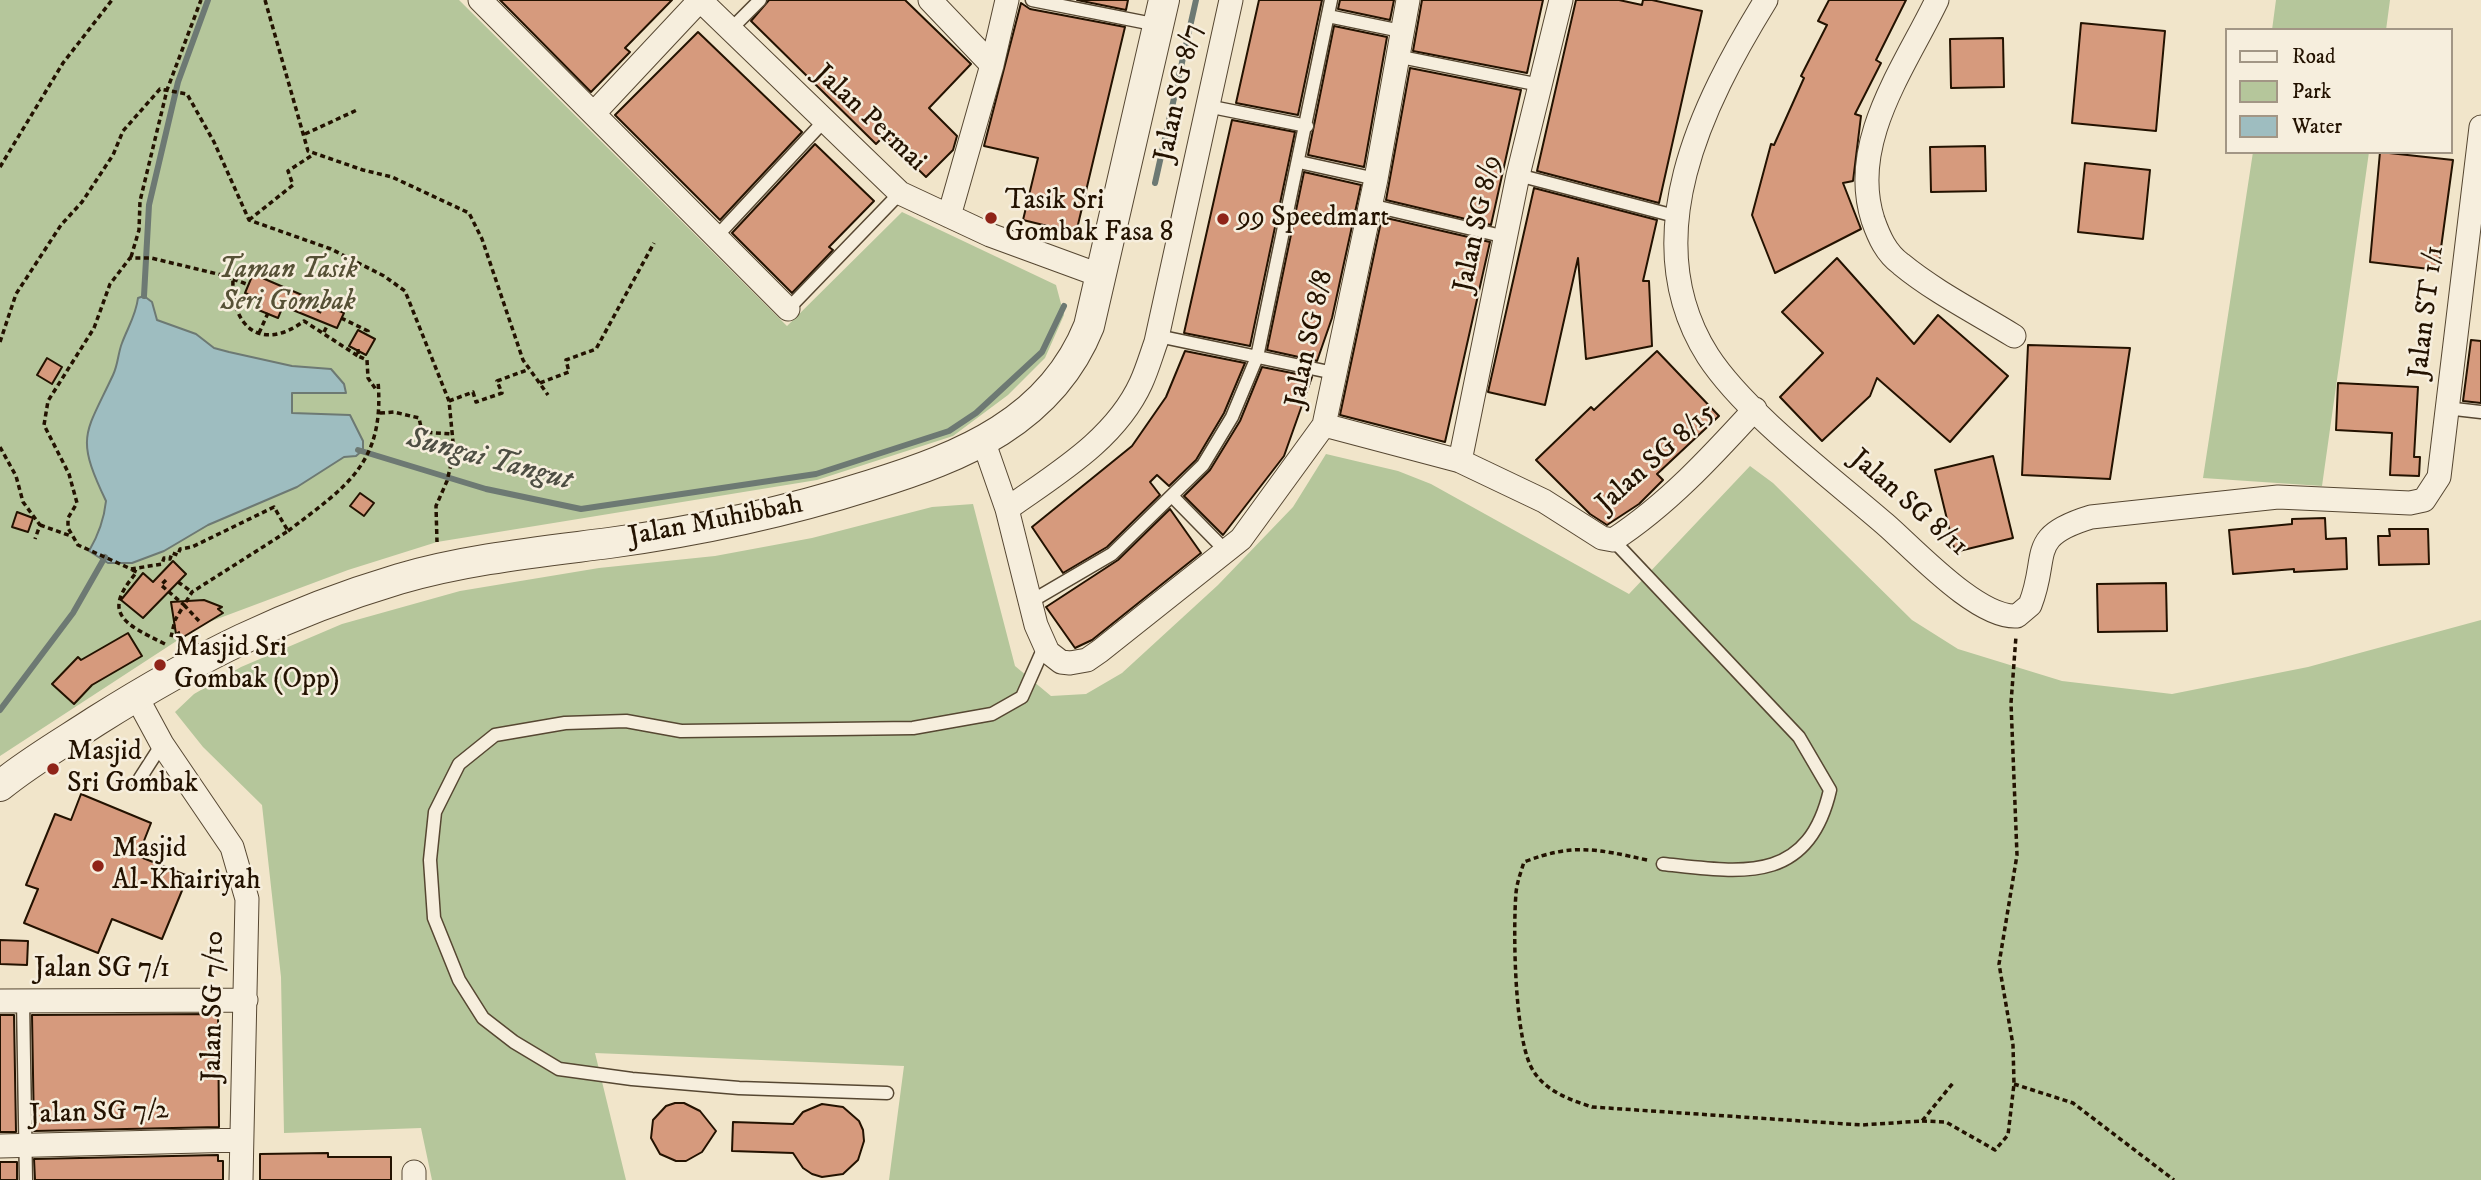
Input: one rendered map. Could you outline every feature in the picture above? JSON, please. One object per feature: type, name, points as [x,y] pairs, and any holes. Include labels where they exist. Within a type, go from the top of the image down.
[{"type":"street","points":[[480,0],[595,112],[788,309]]},
{"type":"street","points":[[595,112],[700,0]]},
{"type":"street","name":"Jalan Permai","points":[[700,0],[876,173],[900,193],[948,216],[1100,275]]},
{"type":"street","points":[[929,0],[992,65]]},
{"type":"street","points":[[948,216],[992,65],[1007,0]]},
{"type":"street","name":"Jalan SG 8/7","points":[[1007,509],[1081,456],[1112,427],[1141,385],[1158,336],[1231,0]]},
{"type":"street","name":"Jalan SG 8/8","points":[[1045,645],[1048,652],[1061,662],[1087,660],[1227,552],[1241,539],[1324,425],[1376,179],[1395,56],[1408,0]]},
{"type":"street","name":"Jalan SG 8/9","points":[[1460,461],[1518,175],[1561,0]]},
{"type":"street","name":"Jalan SG 8/11","points":[[1766,0],[1729,59],[1696,137],[1675,215],[1680,289],[1696,334],[1710,358],[1755,409],[1952,583],[2002,615],[2017,616]]},
{"type":"street","points":[[1937,0],[1876,124],[1867,159],[1869,208],[1880,241],[1899,264],[2014,336]]},
{"type":"street","name":"Jalan Muhibbah","points":[[0,786],[136,696],[227,645],[303,611],[399,579],[467,563],[711,526],[816,502],[906,474],[984,443],[1028,411],[1064,374],[1080,350],[1089,326],[1161,13]]},
{"type":"street","name":"Jalan ST 1/1","points":[[2017,616],[2026,610],[2033,600],[2038,569],[2050,536],[2065,525],[2091,517],[2278,497],[2410,503],[2424,500],[2439,477],[2481,127]]},
{"type":"street","name":"Jalan SG 8/15","points":[[1324,425],[1460,461],[1544,501],[1602,538],[1613,540],[1641,522],[1674,492],[1755,409]]},
{"type":"street","points":[[984,443],[1007,509],[1030,603],[1045,645]]},
{"type":"street","name":"Jalan SG 7/10","points":[[136,696],[162,744],[232,847],[247,899],[241,1180]]},
{"type":"street","name":"Jalan SG 7/1","points":[[0,1001],[246,1000]]},
{"type":"street","name":"Jalan SG 7/2","points":[[0,1146],[241,1140]]},
{"type":"lane","points":[[731,29],[760,0]]},
{"type":"lane","points":[[1032,0],[1161,13]]},
{"type":"lane","points":[[1030,603],[1112,554],[1203,465],[1225,429],[1257,357],[1331,0]]},
{"type":"lane","points":[[1328,16],[1401,31]]},
{"type":"lane","points":[[1395,56],[1540,85]]},
{"type":"lane","points":[[1207,106],[1307,126]]},
{"type":"lane","points":[[716,236],[825,120]]},
{"type":"lane","points":[[1299,162],[1376,179]]},
{"type":"lane","points":[[1518,175],[1675,215]]},
{"type":"lane","points":[[788,309],[900,193]]},
{"type":"lane","points":[[1370,205],[1507,237]]},
{"type":"lane","points":[[1158,336],[1335,373]]},
{"type":"lane","points":[[2446,408],[2481,412]]},
{"type":"lane","points":[[1172,496],[1227,552]]},
{"type":"lane","points":[[1613,540],[1799,737],[1830,790],[1824,817],[1806,843],[1780,864],[1737,872],[1663,864]]},
{"type":"lane","points":[[887,1093],[739,1088],[559,1069],[514,1042],[477,1009],[459,981],[434,918],[429,860],[435,812],[459,764],[495,735],[565,723],[626,721],[681,731],[913,728],[992,714],[1022,697],[1045,645]]},
{"type":"lane","points":[[137,783],[162,744]]},
{"type":"lane","points":[[23,1000],[26,1180]]},
{"type":"path","points":[[0,167],[63,63],[112,0]]},
{"type":"path","points":[[165,644],[121,619],[118,611],[120,591],[137,572],[86,550],[68,528],[68,518],[77,503],[69,474],[44,425],[48,401],[94,328],[110,284],[130,258],[139,230],[141,201],[168,91],[201,0]]},
{"type":"path","points":[[265,0],[308,151],[392,177],[469,213],[482,239],[523,360],[548,395]]},
{"type":"path","points":[[0,342],[16,294],[61,225],[82,202],[113,155],[123,131],[160,89],[187,94],[214,142],[249,219],[331,249],[384,276],[405,291],[449,401],[454,452],[447,481],[436,506],[437,542]]},
{"type":"path","points":[[305,134],[357,110]]},
{"type":"path","points":[[249,219],[293,185],[288,171],[313,154]]},
{"type":"path","points":[[539,383],[569,372],[566,360],[596,349],[654,243]]},
{"type":"path","points":[[130,258],[151,258],[249,285]]},
{"type":"path","points":[[233,279],[232,296],[239,318],[258,333],[283,335],[304,321],[367,360],[369,378],[379,393]]},
{"type":"path","points":[[301,304],[324,313]]},
{"type":"path","points":[[258,333],[268,313]]},
{"type":"path","points":[[341,318],[368,331],[366,334]]},
{"type":"path","points":[[324,332],[328,324]]},
{"type":"path","points":[[358,349],[358,356]]},
{"type":"path","points":[[449,401],[473,392],[477,402],[502,393],[497,381],[527,370]]},
{"type":"path","points":[[171,637],[175,620],[192,592],[288,531],[346,484],[367,457],[372,443],[380,413],[377,381]]},
{"type":"path","points":[[380,413],[394,412],[419,418],[422,432],[452,434]]},
{"type":"path","points":[[0,447],[16,476],[23,502],[40,525],[73,536]]},
{"type":"path","points":[[131,569],[164,566],[164,558],[170,559],[172,554],[178,555],[180,549],[192,547],[274,507],[288,531]]},
{"type":"path","points":[[35,539],[40,525]]},
{"type":"path","points":[[166,580],[160,586],[200,621]]},
{"type":"path","points":[[178,582],[192,592]]},
{"type":"path","points":[[1663,864],[1600,849],[1558,849],[1524,862],[1516,889],[1515,958],[1520,1023],[1533,1072],[1564,1098],[1592,1107],[1862,1125],[1946,1122],[1995,1150],[2008,1135],[2014,1084],[2013,1045],[1999,964],[2017,855],[2011,703],[2017,616]]},
{"type":"path","points":[[1922,1121],[1953,1083]]},
{"type":"path","points":[[2014,1084],[2073,1103],[2174,1180]]},
{"type":"green space","name":"Taman Tasik Seri Gombak","points":[[0,0],[459,0],[787,326],[902,212],[1056,285],[1064,315],[1045,358],[1008,395],[953,436],[817,480],[437,542],[348,570],[201,625],[0,756]]},
{"type":"green space","points":[[2276,0],[2390,0],[2386,28],[2272,28]]},
{"type":"green space","points":[[2253,154],[2369,154],[2322,486],[2203,478]]},
{"type":"green space","points":[[1326,454],[1398,471],[1431,484],[1629,594],[1750,466],[1773,483],[1912,620],[1958,649],[2062,681],[2172,694],[2308,667],[2481,620],[2481,1180],[889,1180],[904,1066],[595,1053],[626,1180],[432,1180],[421,1128],[284,1133],[281,977],[262,805],[203,747],[175,712],[194,694],[241,667],[342,624],[460,591],[599,568],[715,556],[812,538],[932,507],[973,504],[1015,666],[1051,696],[1086,694],[1122,673],[1218,585],[1293,507]]},
{"type":"water","points":[[144,296],[152,302],[157,320],[196,334],[214,348],[292,366],[331,369],[344,384],[346,393],[292,393],[292,413],[350,415],[363,441],[363,450],[356,456],[344,457],[297,487],[208,525],[164,551],[132,563],[108,563],[89,551],[96,539],[106,501],[90,462],[87,436],[115,371],[138,298]]},
{"type":"building","points":[[500,0],[672,0],[625,48],[630,52],[591,92]]},
{"type":"building","points":[[769,0],[905,0],[971,64],[929,108],[957,136],[953,150],[926,177],[884,136],[876,144],[751,21]]},
{"type":"building","points":[[1077,0],[1128,0],[1126,10]]},
{"type":"building","points":[[1259,0],[1322,0],[1298,115],[1236,103]]},
{"type":"building","points":[[1340,0],[1394,0],[1390,20],[1338,9]]},
{"type":"building","points":[[1422,0],[1543,0],[1527,73],[1413,51]]},
{"type":"building","points":[[1576,0],[1619,0],[1642,5],[1643,0],[1652,0],[1702,11],[1659,203],[1537,171]]},
{"type":"building","points":[[1829,0],[1906,0],[1876,60],[1881,63],[1855,114],[1861,116],[1853,181],[1843,183],[1861,229],[1775,273],[1752,215],[1771,144],[1774,145],[1804,78],[1801,76],[1827,25],[1818,21]]},
{"type":"building","points":[[1021,3],[1030,9],[1125,27],[1076,233],[1023,220],[1038,158],[984,146]]},
{"type":"building","points":[[2081,23],[2165,31],[2156,131],[2072,123]]},
{"type":"building","points":[[1334,26],[1387,37],[1364,167],[1308,155]]},
{"type":"building","points":[[698,32],[802,132],[720,220],[615,115]]},
{"type":"building","points":[[2003,38],[2004,87],[1951,88],[1950,39]]},
{"type":"building","points":[[1410,68],[1521,90],[1491,225],[1386,200]]},
{"type":"building","points":[[1232,120],[1295,132],[1250,346],[1184,333]]},
{"type":"building","points":[[815,144],[874,201],[829,247],[833,250],[792,293],[732,233]]},
{"type":"building","points":[[1985,146],[1986,191],[1931,192],[1930,147]]},
{"type":"building","points":[[2380,154],[2453,160],[2438,270],[2370,262]]},
{"type":"building","points":[[2085,163],[2150,170],[2143,239],[2078,232]]},
{"type":"building","points":[[1304,172],[1361,185],[1332,318],[1317,361],[1267,350]]},
{"type":"building","points":[[1534,188],[1657,220],[1643,281],[1649,281],[1652,346],[1586,359],[1578,258],[1545,405],[1488,392]]},
{"type":"building","points":[[1382,217],[1490,242],[1445,442],[1340,415]]},
{"type":"building","points":[[1837,258],[1914,344],[1938,315],[2008,376],[1950,442],[1877,378],[1870,396],[1822,441],[1780,397],[1823,353],[1782,312]]},
{"type":"building","points":[[253,274],[344,313],[337,328],[283,306],[278,318],[256,309],[260,299],[245,293]]},
{"type":"building","points":[[358,330],[375,339],[366,355],[349,346]]},
{"type":"building","points":[[2471,340],[2481,341],[2481,403],[2463,401]]},
{"type":"building","points":[[2028,345],[2130,348],[2110,479],[2022,475]]},
{"type":"building","points":[[1185,351],[1245,363],[1224,413],[1196,460],[1169,486],[1157,475],[1150,482],[1160,495],[1107,547],[1063,573],[1032,527],[1132,446],[1166,397]]},
{"type":"building","points":[[1657,351],[1719,416],[1657,474],[1663,480],[1639,504],[1607,525],[1590,514],[1536,460],[1591,407],[1594,410]]},
{"type":"building","points":[[47,358],[62,367],[52,384],[37,375]]},
{"type":"building","points":[[1262,367],[1312,377],[1284,456],[1223,535],[1184,496],[1210,470],[1240,421]]},
{"type":"building","points":[[2338,383],[2418,387],[2414,457],[2420,457],[2419,476],[2390,475],[2392,433],[2336,430]]},
{"type":"building","points":[[1993,456],[2013,538],[1955,552],[1935,470]]},
{"type":"building","points":[[360,493],[374,503],[364,516],[350,506]]},
{"type":"building","points":[[1170,509],[1201,553],[1092,640],[1075,648],[1046,607],[1118,560]]},
{"type":"building","points":[[17,512],[33,518],[28,532],[12,527]]},
{"type":"building","points":[[2325,518],[2326,539],[2346,538],[2347,569],[2294,572],[2294,569],[2233,574],[2229,530],[2292,524],[2292,519]]},
{"type":"building","points":[[2389,529],[2428,529],[2429,564],[2379,565],[2378,536],[2390,536]]},
{"type":"building","points":[[173,561],[186,574],[143,618],[121,600],[143,573],[153,582]]},
{"type":"building","points":[[2166,583],[2167,631],[2098,632],[2097,584]]},
{"type":"building","points":[[204,600],[222,607],[218,609],[223,613],[180,639],[179,632],[176,634],[171,602]]},
{"type":"building","points":[[128,633],[142,656],[92,685],[74,704],[52,684],[78,657],[81,660]]},
{"type":"building","name":"Masjid Al-Khairiyah","points":[[81,794],[151,823],[138,856],[188,876],[162,939],[112,919],[98,953],[24,923],[38,889],[26,885],[55,814],[71,820]]},
{"type":"building","points":[[0,940],[28,941],[27,965],[0,964]]},
{"type":"building","points":[[218,1014],[219,1127],[34,1131],[32,1015]]},
{"type":"building","points":[[0,1015],[14,1015],[16,1132],[0,1132]]},
{"type":"building","points":[[684,1103],[700,1111],[716,1131],[702,1152],[686,1161],[676,1161],[660,1154],[651,1138],[653,1120],[666,1106]]},
{"type":"building","points":[[822,1104],[843,1107],[859,1121],[863,1130],[864,1141],[858,1160],[843,1174],[822,1177],[812,1174],[803,1168],[793,1153],[732,1151],[733,1122],[793,1124],[803,1112]]},
{"type":"building","points":[[328,1153],[328,1157],[391,1157],[391,1180],[260,1180],[260,1154]]},
{"type":"building","points":[[218,1155],[218,1161],[223,1161],[223,1180],[35,1180],[34,1159]]},
{"type":"building","points":[[0,1162],[17,1162],[17,1180],[0,1180]]},
{"type":"waterway","points":[[144,296],[149,205],[178,82],[208,0]]},
{"type":"waterway","name":"Sungai Tangut","points":[[1155,183],[1196,0]]},
{"type":"waterway","name":"Sungai Tangut","points":[[358,450],[486,489],[581,509],[816,474],[949,431],[976,413],[1042,352],[1064,306]]},
{"type":"waterway","name":"Sungai Tangut","points":[[0,710],[73,613],[105,557]]},
{"type":"place","name":"Tasik Sri Gombak Fasa 8","points":[[991,218]]},
{"type":"place","name":"99 Speedmart","points":[[1223,219]]},
{"type":"place","name":"Masjid Sri Gombak (Opp)","points":[[160,665]]},
{"type":"place","name":"Masjid Sri Gombak","points":[[53,769]]},
{"type":"place","name":"Masjid Al-Khairiyah","points":[[98,866]]}]
